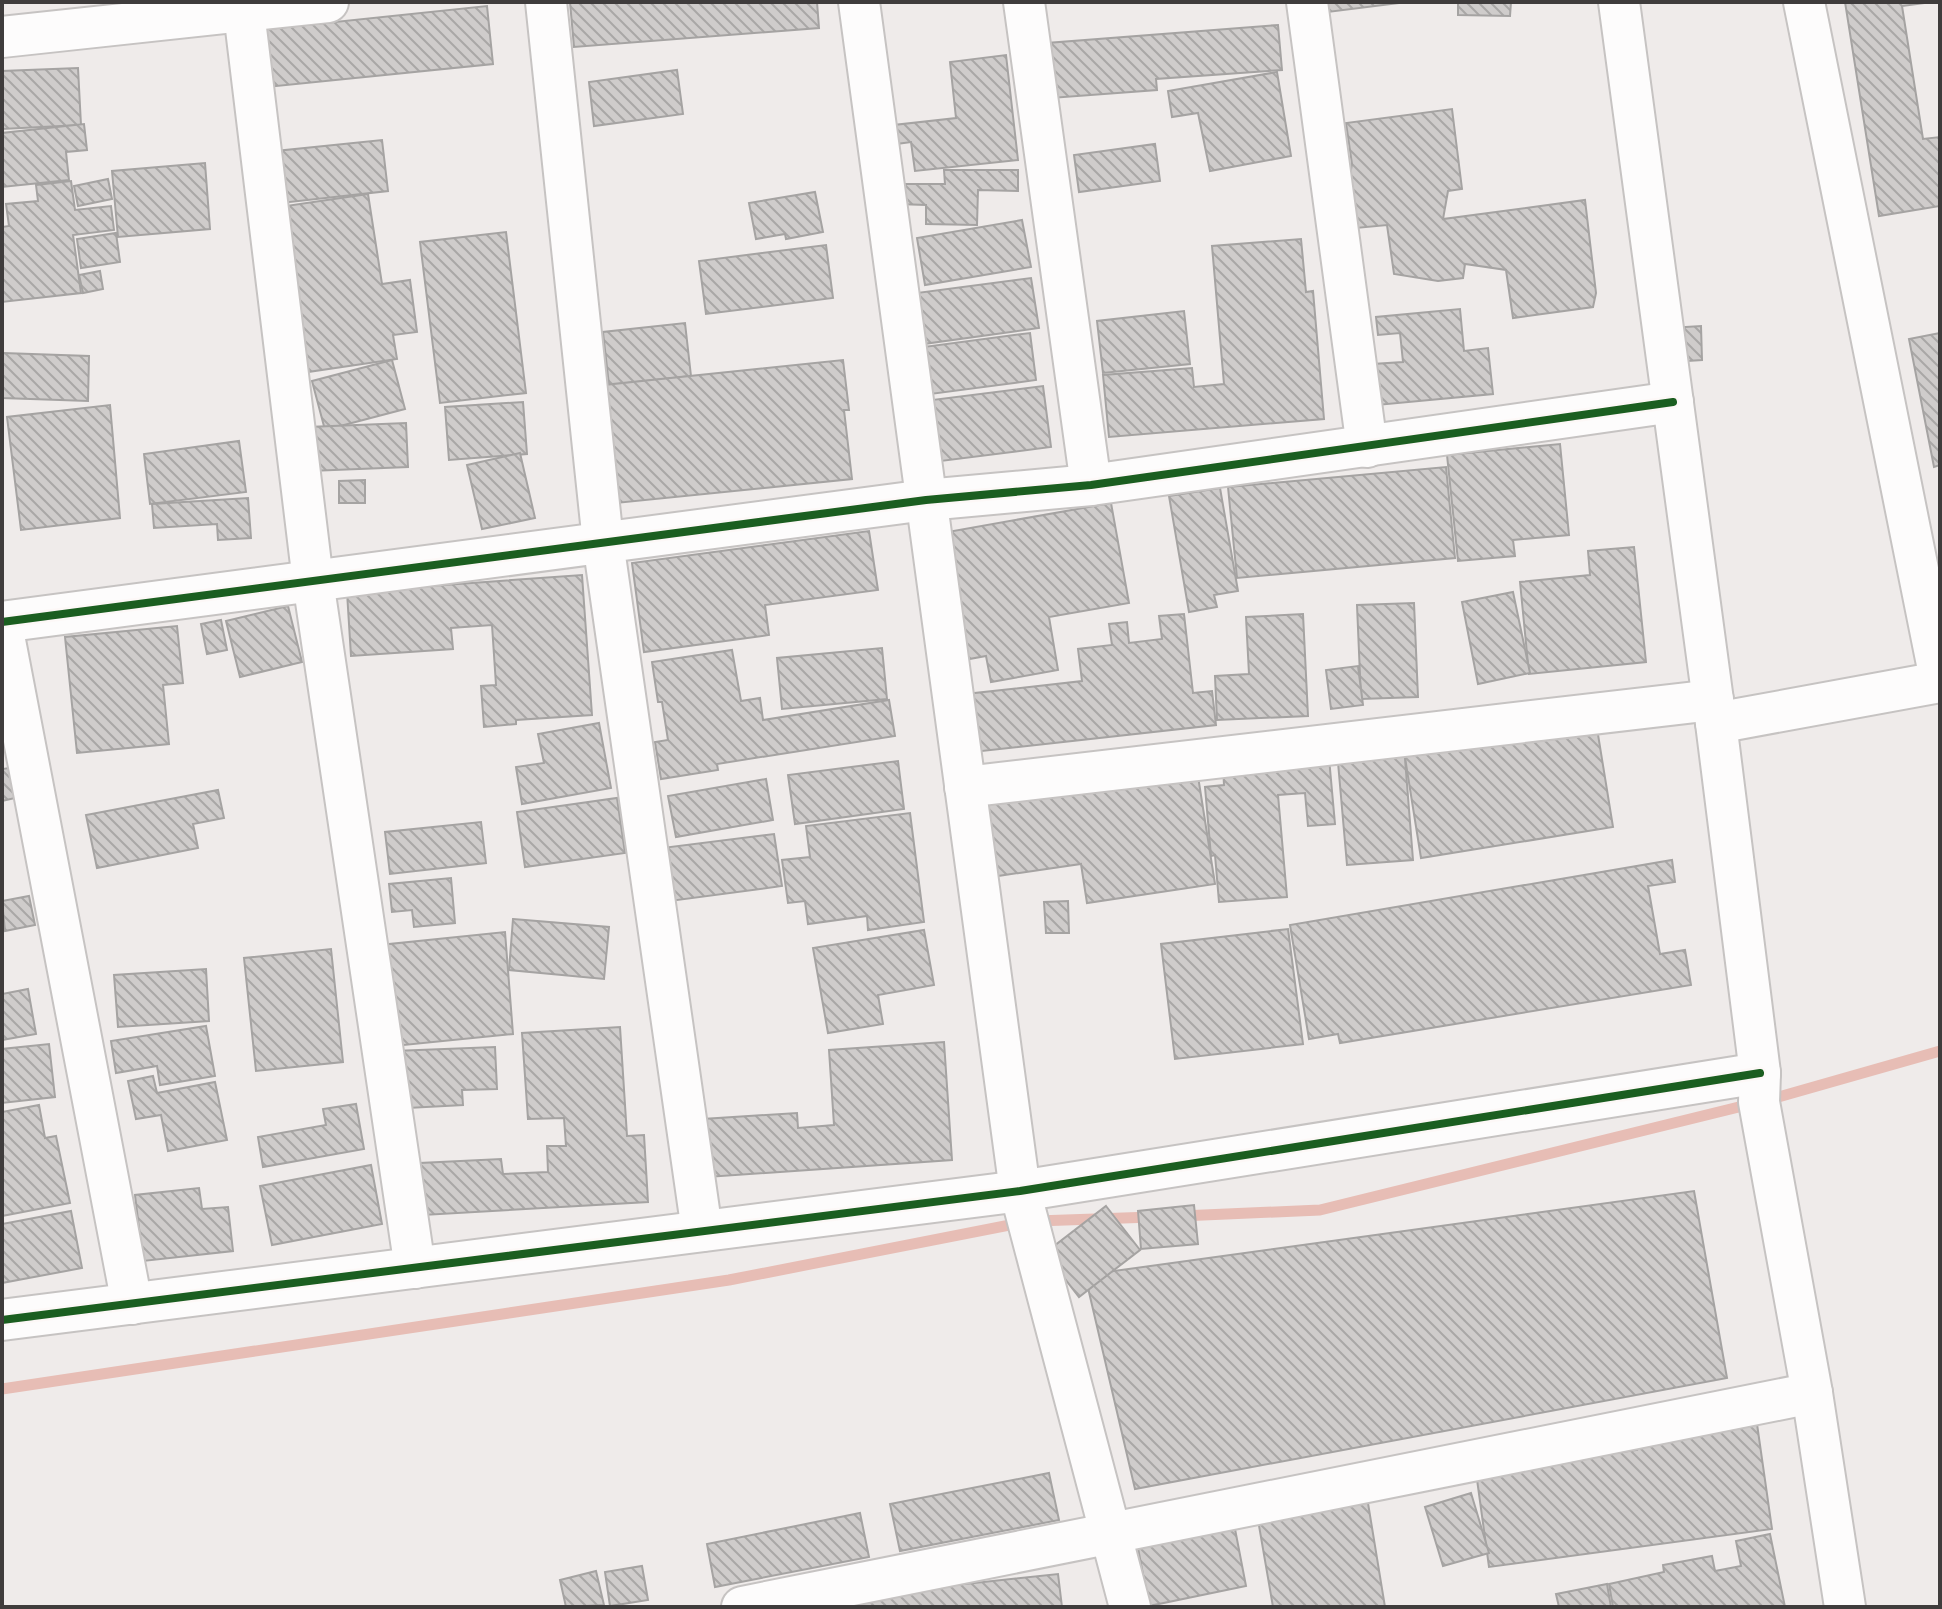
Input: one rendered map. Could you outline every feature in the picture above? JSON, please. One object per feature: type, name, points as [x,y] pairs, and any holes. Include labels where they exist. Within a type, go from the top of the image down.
[{"type":"street","points":[[2,37],[328,2]]},
{"type":"street","points":[[546,2],[603,542],[702,1231]]},
{"type":"street","points":[[859,2],[1020,1191],[1130,1607]]},
{"type":"street","points":[[1024,2],[1091,485]]},
{"type":"street","points":[[1307,2],[1367,447]]},
{"type":"street","points":[[1619,2],[1715,712],[1760,1073],[1759,1102],[1812,1393],[1845,1607]]},
{"type":"street","points":[[965,787],[1715,712],[1940,680],[1804,2]]},
{"type":"street","points":[[244,12],[313,581],[415,1268]]},
{"type":"street","points":[[132,1304],[2,624],[926,500],[1091,485],[1673,402]]},
{"type":"street","points":[[2,1320],[1020,1191],[1760,1073]]},
{"type":"street","points":[[763,1605],[1111,1532],[1812,1393]]},
{"type":"building","points":[[570,2],[817,2],[819,28],[574,47]]},
{"type":"building","points":[[1319,2],[1407,2],[1320,13]]},
{"type":"building","points":[[1458,2],[1511,2],[1510,16],[1458,15]]},
{"type":"building","points":[[1845,2],[1932,2],[1902,6],[1923,139],[1940,137],[1940,206],[1879,216]]},
{"type":"building","points":[[487,6],[493,64],[257,88],[250,31]]},
{"type":"building","points":[[1278,25],[1282,70],[1156,79],[1157,90],[1051,98],[1047,43]]},
{"type":"building","points":[[1006,55],[1018,160],[915,171],[911,142],[896,144],[894,125],[956,118],[950,62]]},
{"type":"building","points":[[78,68],[81,125],[2,129],[2,71]]},
{"type":"building","points":[[677,70],[683,114],[594,126],[589,82]]},
{"type":"building","points":[[1277,72],[1291,156],[1210,171],[1198,113],[1172,117],[1168,91]]},
{"type":"building","points":[[1452,109],[1462,189],[1448,191],[1443,219],[1585,200],[1596,293],[1593,307],[1513,318],[1506,270],[1465,264],[1463,278],[1438,281],[1394,274],[1387,225],[1356,228],[1349,180],[1352,164],[1346,123]]},
{"type":"building","points":[[84,124],[87,150],[66,152],[69,180],[2,187],[2,133]]},
{"type":"building","points":[[382,140],[388,191],[281,203],[276,151]]},
{"type":"building","points":[[1155,144],[1160,181],[1079,192],[1074,155]]},
{"type":"building","points":[[205,163],[210,229],[118,237],[112,171]]},
{"type":"building","points":[[944,170],[1018,170],[1018,191],[978,190],[977,225],[926,224],[926,205],[898,204],[898,184],[945,184]]},
{"type":"building","points":[[108,179],[112,199],[78,206],[74,186]]},
{"type":"building","points":[[71,181],[75,210],[111,206],[114,230],[73,235],[81,293],[2,302],[2,227],[9,226],[6,204],[38,201],[36,185]]},
{"type":"building","points":[[815,192],[823,232],[786,239],[785,234],[756,239],[749,203]]},
{"type":"building","points":[[368,194],[382,284],[410,280],[417,332],[393,335],[397,359],[301,373],[286,206]]},
{"type":"building","points":[[1022,220],[1031,267],[925,285],[917,238]]},
{"type":"building","points":[[506,232],[526,393],[440,403],[420,242]]},
{"type":"building","points":[[116,233],[120,262],[81,268],[77,239]]},
{"type":"building","points":[[1301,239],[1306,292],[1313,291],[1324,419],[1109,437],[1103,375],[1192,368],[1194,387],[1224,384],[1212,246]]},
{"type":"building","points":[[826,245],[833,298],[706,314],[699,261]]},
{"type":"building","points":[[100,271],[103,289],[83,293],[79,275]]},
{"type":"building","points":[[1031,278],[1039,328],[916,345],[909,294]]},
{"type":"building","points":[[1460,309],[1464,351],[1488,348],[1493,394],[1377,405],[1373,364],[1403,362],[1400,333],[1378,335],[1376,317]]},
{"type":"building","points":[[1184,311],[1190,364],[1103,373],[1097,321]]},
{"type":"building","points":[[685,323],[691,376],[609,385],[603,332]]},
{"type":"building","points":[[1701,326],[1702,360],[1672,362],[1670,328]]},
{"type":"building","points":[[1030,333],[1036,380],[923,395],[916,348]]},
{"type":"building","points":[[1940,333],[1940,465],[1934,467],[1909,339]]},
{"type":"building","points":[[3,353],[89,356],[88,401],[2,398]]},
{"type":"building","points":[[392,360],[405,409],[325,430],[312,381]]},
{"type":"building","points":[[843,360],[849,410],[844,410],[852,479],[616,503],[604,385]]},
{"type":"building","points":[[1043,386],[1051,447],[933,462],[924,401]]},
{"type":"building","points":[[523,402],[527,454],[449,460],[445,407]]},
{"type":"building","points":[[110,405],[120,518],[21,530],[7,417]]},
{"type":"building","points":[[406,423],[408,467],[310,471],[308,427]]},
{"type":"building","points":[[239,441],[246,492],[150,504],[144,454]]},
{"type":"building","points":[[1560,444],[1569,535],[1513,540],[1515,556],[1458,561],[1447,455]]},
{"type":"building","points":[[520,453],[535,518],[482,529],[467,465]]},
{"type":"building","points":[[1446,467],[1455,558],[1237,578],[1228,487]]},
{"type":"building","points":[[365,480],[365,503],[339,503],[339,481]]},
{"type":"building","points":[[1220,488],[1238,591],[1214,595],[1217,607],[1189,612],[1169,496]]},
{"type":"building","points":[[248,498],[251,538],[218,540],[217,524],[154,528],[152,504]]},
{"type":"building","points":[[1111,503],[1129,603],[1049,617],[1058,670],[991,682],[986,656],[964,660],[942,533]]},
{"type":"building","points":[[869,531],[878,590],[765,605],[769,635],[644,652],[632,563]]},
{"type":"building","points":[[1634,547],[1646,662],[1529,674],[1520,582],[1590,575],[1588,551]]},
{"type":"building","points":[[582,575],[592,715],[516,720],[516,724],[484,727],[481,686],[496,685],[492,625],[451,628],[453,649],[351,656],[347,592]]},
{"type":"building","points":[[1513,592],[1530,673],[1478,684],[1462,602]]},
{"type":"building","points":[[1414,603],[1418,697],[1361,699],[1357,605]]},
{"type":"building","points":[[288,606],[302,662],[240,677],[226,621]]},
{"type":"building","points":[[1184,614],[1193,693],[1212,691],[1216,725],[973,752],[966,694],[1082,681],[1078,649],[1112,645],[1109,624],[1127,622],[1129,643],[1162,639],[1159,616]]},
{"type":"building","points":[[1303,614],[1308,716],[1217,720],[1215,676],[1249,674],[1246,617]]},
{"type":"building","points":[[221,620],[227,650],[207,654],[201,624]]},
{"type":"building","points":[[177,626],[183,683],[163,685],[169,744],[77,753],[65,637]]},
{"type":"building","points":[[882,648],[887,699],[782,709],[777,658]]},
{"type":"building","points":[[732,650],[741,701],[760,698],[763,720],[889,700],[895,736],[717,764],[718,770],[661,779],[655,742],[668,740],[652,662]]},
{"type":"building","points":[[1358,666],[1363,705],[1331,709],[1326,670]]},
{"type":"building","points":[[1595,716],[1613,827],[1421,858],[1403,745]]},
{"type":"building","points":[[599,723],[611,788],[522,804],[516,767],[544,763],[538,734]]},
{"type":"building","points":[[1404,746],[1413,860],[1347,865],[1337,751]]},
{"type":"building","points":[[1329,758],[1335,824],[1308,826],[1305,793],[1278,795],[1287,897],[1219,902],[1205,787],[1224,785],[1223,767]]},
{"type":"building","points":[[898,761],[904,809],[795,824],[788,775]]},
{"type":"building","points":[[9,768],[15,798],[2,801],[2,769]]},
{"type":"building","points":[[1197,770],[1215,884],[1087,903],[1081,864],[991,877],[980,802]]},
{"type":"building","points":[[766,779],[773,820],[676,837],[668,796]]},
{"type":"building","points":[[218,790],[224,818],[193,824],[198,848],[97,868],[86,815]]},
{"type":"building","points":[[617,798],[625,853],[525,867],[517,812]]},
{"type":"building","points":[[910,813],[924,922],[868,930],[867,916],[808,924],[805,901],[788,903],[782,860],[810,857],[806,826]]},
{"type":"building","points":[[481,822],[486,863],[390,874],[385,832]]},
{"type":"building","points":[[774,834],[782,886],[670,901],[662,848]]},
{"type":"building","points":[[1672,860],[1675,882],[1648,886],[1660,954],[1685,950],[1691,985],[1340,1043],[1338,1034],[1309,1039],[1290,925]]},
{"type":"building","points":[[451,878],[455,923],[414,927],[412,910],[392,912],[389,884]]},
{"type":"building","points":[[29,896],[35,925],[5,931],[2,901]]},
{"type":"building","points":[[1068,901],[1069,933],[1046,933],[1044,902]]},
{"type":"building","points":[[513,919],[609,927],[604,979],[509,970]]},
{"type":"building","points":[[1288,929],[1303,1044],[1175,1059],[1161,944]]},
{"type":"building","points":[[924,930],[934,985],[878,995],[883,1024],[828,1033],[813,948]]},
{"type":"building","points":[[505,932],[513,1034],[394,1046],[380,945]]},
{"type":"building","points":[[331,949],[343,1062],[256,1071],[244,958]]},
{"type":"building","points":[[206,969],[209,1021],[118,1027],[114,975]]},
{"type":"building","points":[[28,989],[36,1034],[2,1040],[2,994]]},
{"type":"building","points":[[206,1026],[215,1076],[160,1085],[157,1066],[116,1073],[111,1041]]},
{"type":"building","points":[[620,1027],[627,1136],[644,1135],[648,1202],[423,1215],[420,1163],[501,1159],[503,1174],[548,1172],[547,1146],[566,1146],[564,1118],[528,1119],[522,1033]]},
{"type":"building","points":[[944,1042],[952,1160],[707,1177],[703,1119],[797,1113],[798,1128],[834,1125],[829,1050]]},
{"type":"building","points":[[49,1044],[55,1097],[2,1103],[2,1049]]},
{"type":"building","points":[[495,1047],[497,1089],[462,1090],[463,1105],[408,1108],[407,1073],[395,1073],[394,1051]]},
{"type":"building","points":[[153,1076],[157,1093],[215,1082],[227,1140],[168,1151],[161,1115],[136,1119],[128,1081]]},
{"type":"building","points":[[356,1104],[364,1149],[263,1167],[258,1137],[326,1125],[323,1109]]},
{"type":"building","points":[[39,1105],[45,1138],[56,1136],[70,1203],[2,1216],[2,1112]]},
{"type":"building","points":[[371,1165],[382,1224],[272,1245],[260,1186]]},
{"type":"building","points":[[199,1188],[202,1209],[228,1207],[233,1251],[143,1261],[135,1195]]},
{"type":"building","points":[[1694,1191],[1727,1378],[1135,1489],[1085,1275]]},
{"type":"building","points":[[1194,1205],[1198,1244],[1141,1249],[1138,1211]]},
{"type":"building","points":[[1106,1206],[1140,1250],[1079,1297],[1045,1253]]},
{"type":"building","points":[[71,1211],[82,1268],[2,1283],[2,1224]]},
{"type":"building","points":[[1757,1424],[1772,1529],[1489,1567],[1476,1472],[1637,1450],[1636,1440]]},
{"type":"building","points":[[1049,1473],[1059,1520],[900,1551],[890,1504]]},
{"type":"building","points":[[1471,1493],[1489,1553],[1443,1566],[1425,1507]]},
{"type":"building","points":[[1367,1497],[1385,1607],[1273,1607],[1257,1514]]},
{"type":"building","points":[[860,1513],[869,1557],[715,1587],[707,1544]]},
{"type":"building","points":[[1235,1529],[1246,1586],[1149,1606],[1138,1548]]},
{"type":"building","points":[[1770,1534],[1785,1607],[1613,1607],[1609,1584],[1664,1572],[1663,1565],[1712,1556],[1715,1571],[1741,1566],[1736,1541]]},
{"type":"building","points":[[642,1566],[648,1600],[610,1606],[605,1572]]},
{"type":"building","points":[[596,1571],[604,1605],[566,1607],[560,1580]]},
{"type":"building","points":[[1058,1574],[1062,1607],[790,1607],[789,1603]]},
{"type":"building","points":[[1607,1584],[1611,1607],[1559,1607],[1556,1594]]},
{"type":"waterway","points":[[1768,1100],[1940,1051]]},
{"type":"waterway","points":[[1181,1216],[1320,1210],[1751,1104]]},
{"type":"waterway","points":[[1037,1221],[1152,1217]]},
{"type":"waterway","points":[[2,1389],[729,1280],[1020,1223]]},
{"type":"cycle path","points":[[2,622],[926,500],[1091,485],[1673,402]]},
{"type":"cycle path","points":[[2,1320],[1020,1191],[1760,1073]]}]
